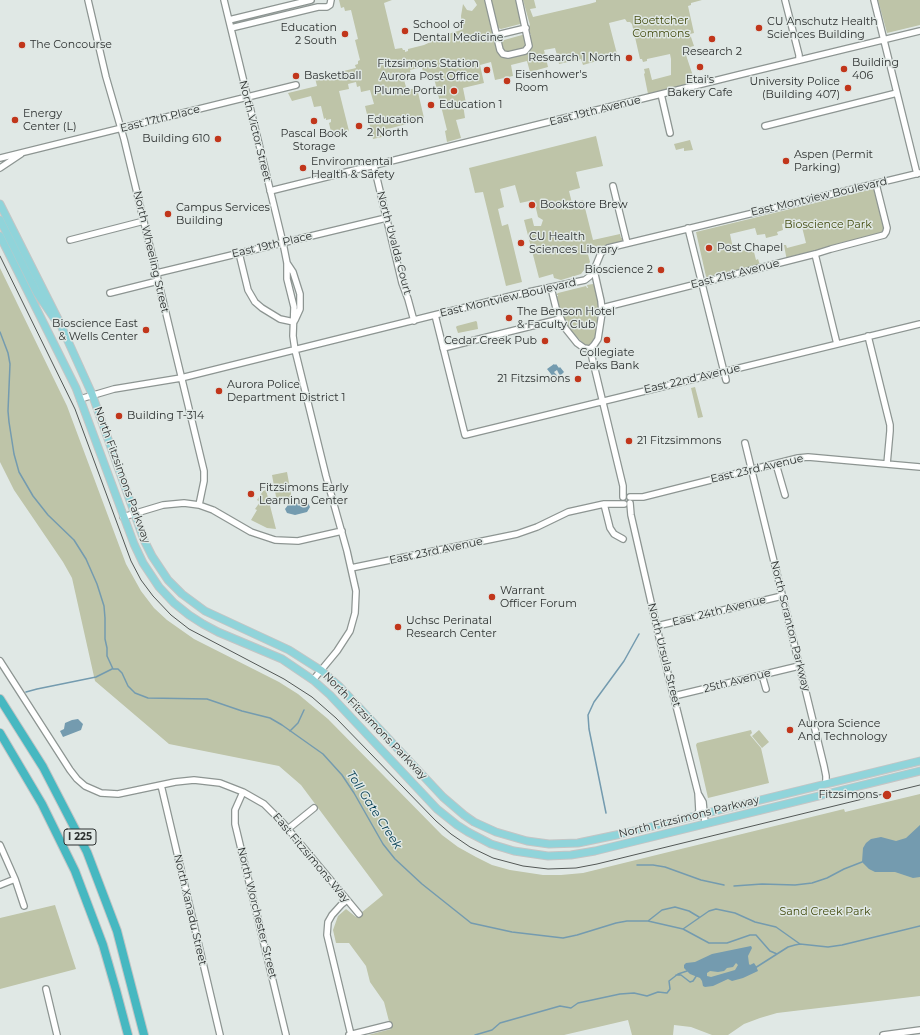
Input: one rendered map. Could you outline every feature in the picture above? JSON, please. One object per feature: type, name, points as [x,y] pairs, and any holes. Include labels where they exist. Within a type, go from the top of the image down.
[{"type":"highway","name":"I 225","points":[[0,698],[51,782],[89,858],[117,931],[144,1035]]},
{"type":"highway","name":"I 225","points":[[0,733],[42,804],[75,871],[102,945],[128,1035]]},
{"type":"main road","name":"North Fitzsimons Parkway","points":[[0,204],[65,334],[92,394],[144,540],[157,564],[174,586],[196,606],[215,617],[289,650],[322,671],[451,805],[469,819],[496,832],[517,839],[537,843],[569,844],[607,837],[920,761]]},
{"type":"main road","points":[[0,220],[40,299],[65,334]]},
{"type":"main road","name":"North Fitzsimons Parkway","points":[[0,236],[68,371],[80,399],[123,518],[143,563],[159,587],[174,603],[203,624],[218,632],[282,659],[313,680],[330,695],[437,808],[457,826],[491,844],[514,851],[548,856],[570,855],[595,851],[920,770]]},
{"type":"street","name":"North Wheeling Street","points":[[88,0],[106,77],[121,128],[157,273],[204,474],[204,485],[199,505]]},
{"type":"street","name":"North Victor Street","points":[[224,0],[286,262],[287,279],[294,306],[293,336],[295,350],[327,481],[352,568],[356,600],[353,623],[341,646],[322,671],[313,680]]},
{"type":"street","points":[[229,20],[311,0]]},
{"type":"street","points":[[231,28],[318,8],[327,8],[332,0]]},
{"type":"street","points":[[488,0],[500,49],[504,54],[510,55],[523,52],[528,49],[530,44],[519,0]]},
{"type":"street","points":[[785,0],[799,60]]},
{"type":"street","points":[[874,0],[919,173]]},
{"type":"street","points":[[497,35],[526,28]]},
{"type":"street","name":"East 19th Avenue","points":[[270,191],[920,31]]},
{"type":"street","name":"East 17th Place","points":[[0,158],[296,85]]},
{"type":"street","points":[[766,126],[897,93]]},
{"type":"street","points":[[661,94],[670,132]]},
{"type":"street","name":"East 17th Place","points":[[0,168],[23,152]]},
{"type":"street","name":"North Uvalda Court","points":[[374,166],[402,282],[414,321]]},
{"type":"street","name":"East Montview Boulevard","points":[[80,399],[114,388],[181,378],[435,315],[585,280],[594,270],[599,255],[604,250],[688,228],[919,173]]},
{"type":"street","name":"East 21st Avenue","points":[[602,308],[881,236],[885,234],[887,228],[878,188],[874,184]]},
{"type":"street","points":[[613,186],[627,244]]},
{"type":"street","name":"East 19th Place","points":[[157,273],[386,218]]},
{"type":"street","points":[[70,240],[144,221]]},
{"type":"street","points":[[688,228],[726,380]]},
{"type":"street","points":[[239,253],[248,290],[254,302],[280,319],[294,322]]},
{"type":"street","points":[[815,254],[837,344]]},
{"type":"street","name":"North Victor Street","points":[[286,262],[295,277],[301,299],[300,309],[294,322]]},
{"type":"street","points":[[551,288],[560,319],[573,339],[584,348],[590,349],[598,339],[602,308],[594,270]]},
{"type":"street","points":[[110,294],[158,281]]},
{"type":"street","points":[[435,315],[443,348],[560,319]]},
{"type":"street","name":"East 22nd Avenue","points":[[443,348],[465,435],[920,324]]},
{"type":"street","points":[[868,336],[890,425],[887,464]]},
{"type":"street","name":"North Ursula Street","points":[[590,349],[698,794],[699,811],[697,815]]},
{"type":"street","name":"North Scranton Parkway","points":[[745,443],[800,666],[826,776],[826,784]]},
{"type":"street","name":"East 23rd Avenue","points":[[352,568],[517,534],[537,527],[568,512],[604,504],[611,504],[798,458],[808,457],[920,467]]},
{"type":"street","points":[[776,464],[785,495]]},
{"type":"street","points":[[123,518],[173,503],[184,503],[199,505],[219,512],[255,534],[275,540],[298,541],[342,531]]},
{"type":"street","points":[[604,504],[610,528],[614,534],[623,539]]},
{"type":"street","name":"East 24th Avenue","points":[[657,626],[782,596]]},
{"type":"street","name":"East Fitzsimons Way","points":[[0,661],[73,774],[85,786],[101,793],[124,794],[182,781],[203,780],[220,783],[243,792],[264,804],[288,829],[359,914]]},
{"type":"street","name":"25th Avenue","points":[[674,696],[800,666]]},
{"type":"street","points":[[762,675],[766,689]]},
{"type":"street","name":"North Xanadu Street","points":[[161,785],[220,1035]]},
{"type":"street","name":"North Worchester Street","points":[[243,792],[235,810],[235,824],[286,1035]]},
{"type":"street","name":"North Ursula Street","points":[[698,794],[703,802],[705,823]]},
{"type":"street","points":[[288,829],[314,808]]},
{"type":"street","points":[[0,845],[15,879],[24,906]]},
{"type":"street","points":[[0,885],[15,879]]},
{"type":"street","points":[[347,900],[332,915],[328,922],[327,935],[350,1035],[389,1025]]},
{"type":"street","points":[[46,989],[57,1035]]},
{"type":"street","points":[[883,1035],[920,1030]]},
{"type":"green space","name":"Boettcher Commons","points":[[339,0],[392,0],[384,3],[395,49],[402,48],[405,52],[408,51],[408,49],[424,45],[461,30],[460,27],[462,26],[461,16],[463,4],[467,10],[472,11],[477,5],[474,0],[486,0],[497,42],[522,35],[531,35],[528,30],[530,25],[523,0],[534,0],[536,8],[530,9],[533,17],[589,4],[596,2],[596,0],[702,0],[691,3],[691,5],[688,6],[694,33],[690,34],[694,46],[690,47],[691,50],[685,52],[695,82],[648,94],[644,69],[649,68],[652,80],[671,75],[670,54],[647,59],[647,61],[643,62],[642,59],[640,59],[632,24],[627,22],[625,19],[609,23],[617,54],[604,59],[583,65],[581,59],[559,64],[558,59],[562,58],[561,54],[557,55],[555,48],[544,50],[548,67],[530,72],[527,61],[511,65],[513,76],[495,80],[491,62],[480,65],[484,83],[463,88],[466,103],[463,104],[465,118],[456,120],[461,138],[447,142],[445,131],[447,130],[434,78],[429,79],[428,73],[423,73],[422,67],[410,70],[411,75],[403,77],[407,90],[417,88],[424,118],[384,130],[385,134],[382,137],[373,139],[365,106],[374,104],[370,90],[361,92],[360,86],[357,87],[356,82],[348,84],[349,89],[339,91],[349,131],[332,136],[329,123],[331,122],[331,119],[324,119],[321,106],[314,107],[311,96],[292,101],[288,93],[317,86],[315,78],[356,68],[355,65],[358,64],[358,61],[360,60],[355,40],[358,39],[351,10],[345,11],[344,7],[341,8]]},
{"type":"green space","points":[[491,0],[517,0],[521,23],[501,29],[498,28]]},
{"type":"green space","points":[[878,0],[920,0],[920,25],[887,33]]},
{"type":"green space","points":[[596,136],[603,166],[576,172],[580,188],[569,191],[572,203],[583,200],[593,240],[620,234],[622,241],[599,248],[593,245],[586,247],[590,262],[581,274],[561,280],[554,278],[553,274],[539,278],[524,220],[532,218],[534,226],[541,226],[543,220],[538,217],[534,200],[520,203],[515,185],[500,189],[504,207],[498,209],[502,226],[508,224],[522,282],[506,286],[483,192],[475,193],[469,168]]},
{"type":"green space","points":[[690,140],[693,150],[684,151],[684,148],[676,150],[674,144]]},
{"type":"green space","name":"Bioscience Park","points":[[877,188],[886,232],[787,261],[784,245],[786,245],[787,248],[806,243],[800,219],[782,224],[783,230],[777,232],[778,235],[766,238],[765,234],[757,235],[755,228],[730,234],[734,253],[753,248],[756,260],[758,259],[761,268],[707,281],[696,232]]},
{"type":"green space","name":"Sand Creek Park","points":[[0,268],[67,406],[126,564],[141,591],[154,608],[167,620],[194,639],[279,682],[298,694],[328,719],[442,835],[458,847],[476,857],[492,865],[510,870],[543,875],[583,873],[844,809],[845,812],[920,794],[920,996],[777,1013],[744,1024],[728,1035],[712,1035],[691,1027],[674,1025],[673,1035],[632,1035],[628,1020],[564,1035],[368,1035],[391,1029],[384,1002],[370,982],[366,966],[349,943],[336,943],[333,930],[338,916],[346,909],[356,917],[383,895],[301,785],[279,766],[169,744],[95,681],[72,578],[63,562],[14,490],[0,462]]},
{"type":"green space","points":[[587,285],[595,285],[600,311],[598,312],[595,341],[591,343],[592,345],[584,346],[582,345],[583,343],[571,331],[565,320],[563,320],[556,297],[558,295],[556,295],[558,293],[586,286],[588,288]]},
{"type":"green space","points":[[476,321],[478,329],[458,333],[457,326]]},
{"type":"green space","points":[[695,387],[703,417],[698,418],[691,388]]},
{"type":"green space","points":[[287,472],[292,499],[277,502],[272,475]]},
{"type":"green space","points":[[266,490],[276,529],[267,528],[251,520],[257,510],[255,509],[260,502],[257,500],[263,491]]},
{"type":"green space","points":[[751,730],[752,733],[750,735],[761,748],[769,783],[708,798],[696,745],[697,743]]},
{"type":"green space","points":[[759,730],[769,742],[762,748],[752,736]]},
{"type":"green space","points":[[55,905],[76,969],[0,989],[0,918]]},
{"type":"water","points":[[556,364],[559,368],[560,367],[564,372],[560,376],[557,370],[554,372],[561,380],[558,383],[547,369]]},
{"type":"water","points":[[304,502],[308,503],[310,507],[307,512],[295,515],[287,513],[285,509],[288,505]]},
{"type":"water","points":[[78,719],[83,724],[81,730],[63,737],[60,731],[64,729],[65,723]]},
{"type":"water","points":[[920,825],[920,877],[913,878],[895,872],[875,872],[869,869],[862,862],[863,848],[871,839],[881,837],[896,841],[906,838]]},
{"type":"water","points":[[751,946],[752,948],[748,956],[749,964],[754,963],[758,971],[743,978],[732,981],[728,979],[713,986],[705,987],[703,986],[700,978],[690,974],[684,968],[684,965],[686,963],[695,962],[712,954]],"holes":[[[736,963],[738,965],[735,970],[711,977],[707,976],[707,973],[710,971],[724,971],[727,968],[733,967]]]},
{"type":"waterway","name":"Toll Gate Creek","points":[[0,332],[8,353],[10,364],[8,411],[14,454],[19,472],[33,496],[48,515],[74,540],[86,559],[97,584],[104,606],[107,656],[113,669],[118,669],[122,673],[128,686],[135,693],[148,698],[207,699],[242,711],[270,718],[282,725],[323,754],[342,775],[383,844],[395,859],[422,884],[471,923],[512,932],[563,938],[616,923],[627,921],[648,921],[683,929],[709,943],[727,943],[750,935],[756,935],[770,951],[777,954]]},
{"type":"waterway","points":[[606,813],[589,729],[588,715],[594,702],[624,661],[639,634]]},
{"type":"waterway","points":[[26,692],[96,677],[112,669]]},
{"type":"waterway","points":[[290,731],[298,723],[304,710]]},
{"type":"waterway","points":[[734,886],[762,884],[795,885],[812,883],[862,862]]},
{"type":"waterway","points":[[637,865],[665,867],[701,880],[724,885]]},
{"type":"waterway","points":[[648,921],[662,910],[675,907],[689,911],[699,917]]},
{"type":"waterway","points":[[683,929],[709,911],[716,909],[735,913],[755,922],[776,927],[800,944]]},
{"type":"waterway","points":[[755,968],[788,947],[795,945],[800,944],[828,947],[842,945],[920,926]]},
{"type":"waterway","points":[[475,1035],[492,1030],[500,1023],[560,1006],[571,1008],[578,1003],[620,994],[634,993],[647,996],[658,992],[667,993],[670,989],[669,981],[678,974],[687,971]]},
{"type":"waterway","points":[[676,975],[681,975],[690,982],[693,981],[697,975]]},
{"type":"tram line","points":[[0,256],[75,409],[131,561],[141,580],[153,596],[171,615],[189,629],[284,679],[312,697],[336,718],[436,821],[451,834],[470,847],[493,858],[523,866],[548,869],[576,868],[920,785]]},
{"type":"place","name":"CU Anschutz Health Sciences Building","points":[[759,28]]},
{"type":"place","name":"School of Dental Medicine","points":[[405,31]]},
{"type":"place","name":"Education 2 South","points":[[345,34]]},
{"type":"place","name":"Research 2","points":[[712,39]]},
{"type":"place","name":"The Concourse","points":[[22,45]]},
{"type":"place","name":"Research 1 North","points":[[629,58]]},
{"type":"place","name":"Etai's Bakery Cafe","points":[[700,67]]},
{"type":"place","name":"Building 406","points":[[844,69]]},
{"type":"place","name":"Fitzsimons Station Aurora Post Office","points":[[487,70]]},
{"type":"place","name":"Basketball","points":[[296,76]]},
{"type":"place","name":"Eisenhower's Room","points":[[507,81]]},
{"type":"place","name":"University Police (Building 407)","points":[[848,88]]},
{"type":"place","name":"Plume Portal","points":[[454,91]]},
{"type":"place","name":"Education 1","points":[[431,105]]},
{"type":"place","name":"Energy Center (L)","points":[[15,120]]},
{"type":"place","name":"Pascal Book Storage","points":[[314,121]]},
{"type":"place","name":"Education 2 North","points":[[359,126]]},
{"type":"place","name":"Building 610","points":[[218,139]]},
{"type":"place","name":"Aspen (Permit Parking)","points":[[786,161]]},
{"type":"place","name":"Environmental Health & Safety","points":[[303,168]]},
{"type":"place","name":"Bookstore Brew","points":[[532,205]]},
{"type":"place","name":"Campus Services Building","points":[[168,214]]},
{"type":"place","name":"CU Health Sciences Library","points":[[521,243]]},
{"type":"place","name":"Post Chapel","points":[[709,248]]},
{"type":"place","name":"Bioscience 2","points":[[661,270]]},
{"type":"place","name":"The Benson Hotel & Faculty Club","points":[[509,318]]},
{"type":"place","name":"Bioscience East & Wells Center","points":[[146,330]]},
{"type":"place","name":"Collegiate Peaks Bank","points":[[607,340]]},
{"type":"place","name":"Cedar Creek Pub","points":[[545,341]]},
{"type":"place","name":"21 Fitzsimons","points":[[578,379]]},
{"type":"place","name":"Aurora Police Department District 1","points":[[219,391]]},
{"type":"place","name":"Building T-314","points":[[119,416]]},
{"type":"place","name":"21 Fitzsimmons","points":[[629,441]]},
{"type":"place","name":"Fitzsimons Early Learning Center","points":[[251,494]]},
{"type":"place","name":"Warrant Officer Forum","points":[[492,597]]},
{"type":"place","name":"Uchsc Perinatal Research Center","points":[[398,627]]},
{"type":"place","name":"Aurora Science And Technology","points":[[790,730]]},
{"type":"place","name":"Fitzsimons","points":[[887,795]]}]
